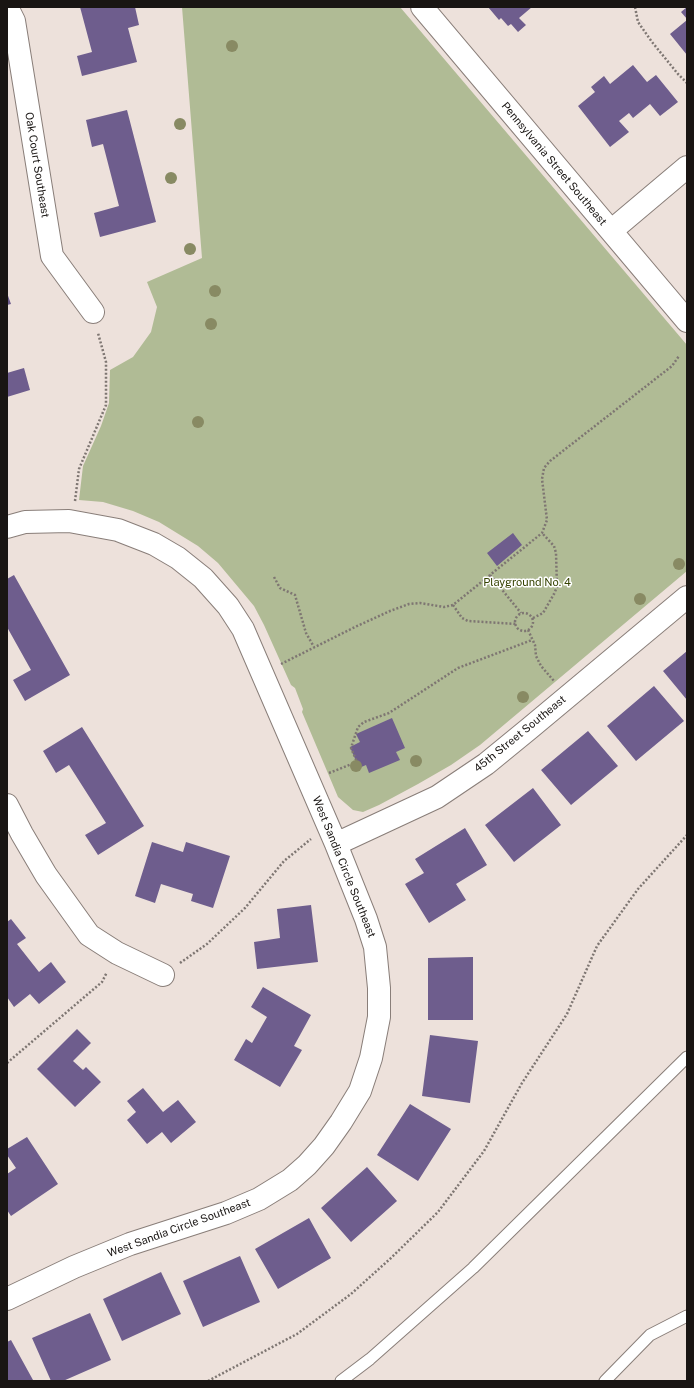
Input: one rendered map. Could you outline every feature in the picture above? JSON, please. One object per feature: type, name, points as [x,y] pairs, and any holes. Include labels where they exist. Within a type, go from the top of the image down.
[{"type":"street","name":"Oak Court Southeast","points":[[7,7],[14,21],[52,256],[93,312]]},
{"type":"street","name":"Pennsylvania Street Southeast","points":[[422,7],[687,321]]},
{"type":"street","points":[[611,231],[687,167]]},
{"type":"street","name":"West Sandia Circle Southeast","points":[[7,527],[25,522],[69,521],[118,530],[154,544],[178,558],[203,578],[228,606],[243,629],[333,837],[366,919],[375,947],[379,988],[379,1017],[371,1058],[360,1091],[324,1146],[307,1165],[290,1180],[259,1199],[226,1213],[130,1244],[61,1273],[7,1299]]},
{"type":"street","name":"45th Street Southeast","points":[[333,837],[437,797],[486,764],[687,597]]},
{"type":"street","points":[[7,805],[46,875],[89,935],[117,953],[163,975]]},
{"type":"lane","points":[[341,1381],[370,1359],[473,1268],[687,1057]]},
{"type":"lane","points":[[605,1381],[650,1336],[687,1316]]},
{"type":"path","points":[[635,7],[638,22],[652,42],[687,83]]},
{"type":"path","points":[[75,502],[79,469],[106,405],[106,362],[93,312]]},
{"type":"path","points":[[278,665],[369,620],[409,604],[420,603],[444,607],[453,605],[542,533],[547,520],[542,479],[544,468],[550,461],[672,366],[679,356]]},
{"type":"path","points":[[533,618],[543,613],[557,587],[556,553],[554,546],[542,533]]},
{"type":"path","points":[[490,575],[521,614]]},
{"type":"path","points":[[274,577],[280,588],[295,595],[306,633],[314,647]]},
{"type":"path","points":[[453,605],[462,618],[468,621],[516,624],[521,630],[528,630],[534,622],[533,618],[529,614],[521,614],[516,620],[516,624]]},
{"type":"path","points":[[528,630],[535,645],[536,656],[541,666],[557,684]]},
{"type":"path","points":[[325,775],[357,762],[351,748],[358,727],[364,722],[389,713],[458,668],[532,640]]},
{"type":"path","points":[[208,1381],[303,1330],[351,1294],[392,1258],[438,1212],[484,1151],[522,1083],[567,1014],[597,946],[638,889],[687,836]]},
{"type":"path","points":[[163,975],[207,944],[245,908],[284,861],[307,841],[333,837]]},
{"type":"path","points":[[7,1062],[102,982],[117,953]]},
{"type":"green space","name":"Playground No. 4","points":[[182,7],[400,7],[687,345],[687,571],[480,745],[451,765],[418,784],[363,812],[353,810],[338,797],[302,712],[303,709],[295,688],[291,685],[264,625],[254,606],[218,563],[198,546],[159,522],[133,511],[103,502],[79,500],[83,466],[101,426],[109,403],[110,370],[133,357],[151,332],[157,307],[147,282],[202,258]]},
{"type":"building","points":[[80,7],[135,7],[139,25],[128,28],[137,62],[82,76],[77,56],[92,52]]},
{"type":"building","points":[[488,7],[532,7],[519,18],[526,25],[518,32],[511,24],[508,26],[501,18],[499,20]]},
{"type":"building","points":[[687,7],[687,19],[681,12]]},
{"type":"building","points":[[687,20],[687,55],[670,34]]},
{"type":"building","points":[[633,65],[647,82],[656,75],[678,102],[660,116],[650,104],[633,118],[629,113],[619,121],[629,132],[610,147],[578,106],[595,92],[591,87],[604,76],[610,84]]},
{"type":"building","points":[[127,110],[156,222],[100,237],[94,213],[119,206],[103,144],[92,147],[86,120]]},
{"type":"building","points":[[7,293],[11,304],[7,305]]},
{"type":"building","points":[[24,368],[30,390],[7,397],[7,373]]},
{"type":"building","points":[[513,533],[522,545],[497,566],[487,553]]},
{"type":"building","points":[[14,575],[70,675],[25,701],[13,680],[31,670],[7,627],[7,579]]},
{"type":"building","points":[[687,651],[687,700],[663,671]]},
{"type":"building","points":[[654,686],[684,721],[636,761],[607,726]]},
{"type":"building","points":[[392,718],[405,748],[396,752],[400,760],[369,773],[366,765],[359,768],[350,747],[360,742],[356,734]]},
{"type":"building","points":[[82,727],[144,826],[98,855],[85,835],[106,823],[69,765],[56,773],[43,751]]},
{"type":"building","points":[[588,731],[618,766],[571,805],[541,770]]},
{"type":"building","points":[[533,788],[561,825],[514,862],[485,825]]},
{"type":"building","points":[[465,828],[487,865],[456,884],[466,900],[429,923],[405,884],[424,873],[415,859]]},
{"type":"building","points":[[152,842],[183,852],[186,842],[230,856],[213,908],[191,901],[193,894],[161,884],[155,903],[135,896]]},
{"type":"building","points":[[311,905],[318,962],[257,969],[254,942],[280,938],[277,909]]},
{"type":"building","points":[[11,919],[26,938],[17,944],[39,972],[51,962],[66,982],[39,1004],[30,994],[14,1007],[7,997],[7,922]]},
{"type":"building","points":[[473,957],[473,1020],[428,1020],[428,958]]},
{"type":"building","points":[[263,987],[311,1015],[294,1046],[302,1050],[280,1087],[234,1060],[246,1039],[252,1043],[267,1017],[251,1007]]},
{"type":"building","points":[[77,1029],[91,1043],[73,1061],[83,1070],[86,1067],[101,1082],[75,1107],[37,1069]]},
{"type":"building","points":[[430,1035],[478,1041],[470,1103],[422,1096]]},
{"type":"building","points":[[143,1088],[163,1112],[178,1100],[196,1122],[171,1143],[162,1132],[147,1144],[127,1120],[136,1112],[127,1101]]},
{"type":"building","points":[[410,1104],[451,1129],[418,1181],[377,1155]]},
{"type":"building","points":[[27,1137],[58,1184],[11,1216],[7,1210],[7,1174],[16,1168],[7,1155],[7,1149]]},
{"type":"building","points":[[367,1167],[397,1201],[351,1242],[321,1208]]},
{"type":"building","points":[[309,1218],[331,1258],[278,1289],[255,1249]]},
{"type":"building","points":[[240,1256],[260,1302],[203,1327],[183,1281]]},
{"type":"building","points":[[161,1272],[181,1314],[122,1341],[103,1299]]},
{"type":"building","points":[[90,1313],[111,1360],[63,1381],[51,1381],[32,1338]]},
{"type":"building","points":[[11,1340],[33,1380],[7,1381],[7,1342]]}]
